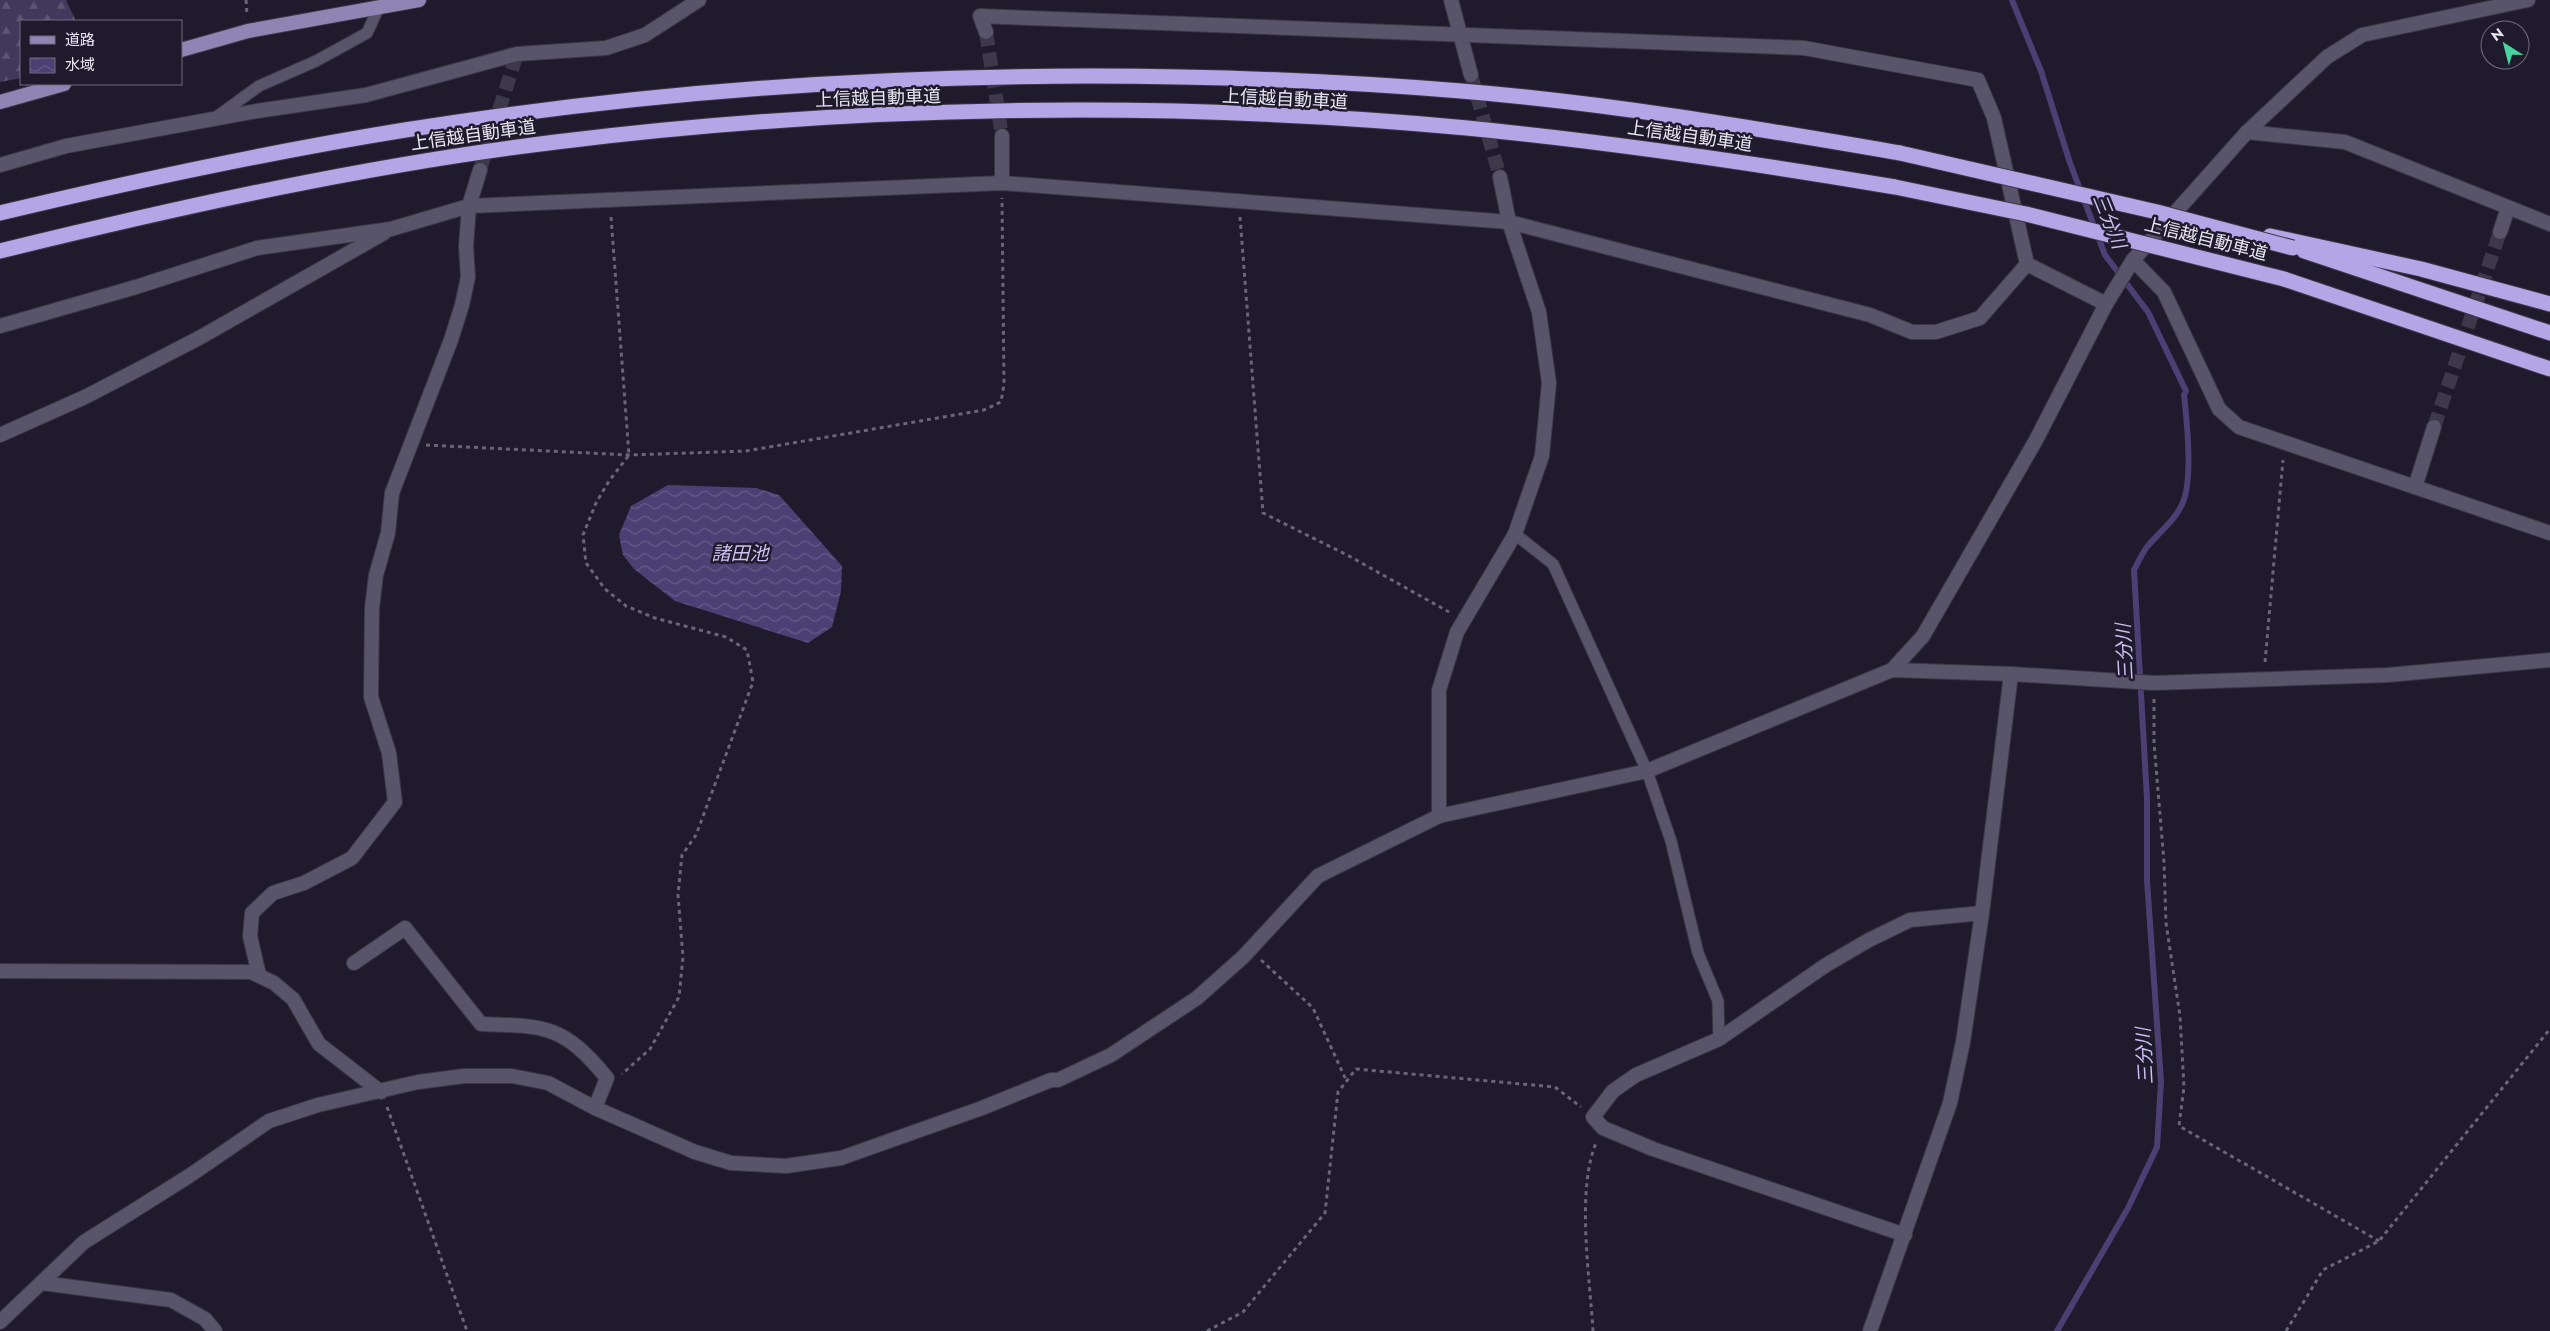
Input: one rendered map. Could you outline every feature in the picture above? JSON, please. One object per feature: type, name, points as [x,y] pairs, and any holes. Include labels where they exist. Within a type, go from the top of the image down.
[{"type":"highway","name":"上信越自動車道","points":[[0,213],[122,184],[264,154],[408,129],[529,112],[693,94],[998,77],[1152,76],[1463,91],[1610,107],[1762,129],[1900,153],[2294,244],[2550,333]]},
{"type":"highway","name":"上信越自動車道","points":[[0,251],[134,218],[277,187],[416,162],[585,139],[698,127],[846,117],[1005,112],[1150,111],[1306,118],[1463,128],[1608,143],[1755,164],[1895,187],[2045,219],[2284,279],[2550,369]]},
{"type":"highway","points":[[2294,244],[2421,269],[2550,304]]},
{"type":"highway","points":[[2399,318],[2550,378]]},
{"type":"main road","points":[[182,50],[248,31],[416,0]]},
{"type":"main road","points":[[0,102],[60,85]]},
{"type":"street","points":[[0,165],[66,146],[212,119],[366,95],[517,54],[606,48],[645,36],[699,0]]},
{"type":"street","points":[[1452,0],[1471,75]]},
{"type":"street","points":[[1892,670],[1928,628],[2036,440],[2106,304],[2133,260],[2247,132],[2327,57],[2362,35],[2528,0]]},
{"type":"street","points":[[986,32],[980,16],[1804,48],[1978,80],[1994,118],[2027,264]]},
{"type":"street","points":[[2247,132],[2345,142],[2550,224]]},
{"type":"street","points":[[1002,136],[1002,183]]},
{"type":"street","points":[[259,975],[250,936],[252,913],[273,893],[304,883],[352,858],[394,802],[388,752],[371,697],[372,608],[376,575],[388,533],[392,493],[451,340],[462,305],[468,276],[466,246],[469,206],[480,170]]},
{"type":"street","points":[[1439,816],[1439,690],[1458,632],[1515,534],[1542,456],[1549,383],[1539,312],[1509,222],[1500,178]]},
{"type":"street","points":[[0,326],[136,287],[257,248],[391,229],[469,206],[1002,183],[1509,222],[1870,315],[1912,332],[1936,332],[1980,318],[2027,264]]},
{"type":"street","points":[[2500,232],[2508,208]]},
{"type":"street","points":[[0,435],[85,397],[190,342],[391,229]]},
{"type":"street","points":[[2133,260],[2164,292],[2220,409],[2239,427],[2550,533]]},
{"type":"street","points":[[2027,264],[2106,304]]},
{"type":"street","points":[[2415,487],[2434,426]]},
{"type":"street","points":[[0,1322],[84,1242],[189,1176],[268,1121],[318,1105],[436,1080],[464,1076],[512,1076],[548,1083],[595,1108],[695,1152],[731,1163],[786,1166],[841,1158],[982,1108],[1051,1080],[1058,1080],[1111,1055],[1197,998],[1250,949],[1318,876],[1439,816],[1647,771],[1892,670],[2011,674],[2154,683],[2388,676],[2550,660]]},
{"type":"street","points":[[1870,1331],[1950,1103],[1963,1042],[1982,912],[2011,674]]},
{"type":"street","points":[[1905,1235],[1652,1149],[1602,1128],[1593,1117],[1613,1091],[1636,1075],[1719,1039],[1826,966],[1869,940],[1910,920],[1982,912]]},
{"type":"street","points":[[354,963],[405,928],[481,1024],[524,1025],[562,1035],[582,1049],[606,1078],[595,1108]]},
{"type":"street","points":[[0,971],[251,972],[274,983],[293,999],[319,1044],[381,1092]]},
{"type":"street","points":[[42,1283],[171,1300],[205,1319],[215,1331]]},
{"type":"lane","points":[[212,119],[259,86],[316,62],[367,33],[378,7]]},
{"type":"lane","points":[[1515,534],[1553,564],[1647,771],[1671,841],[1698,953],[1718,1001],[1719,1039]]},
{"type":"path","points":[[411,444],[629,455],[746,451],[984,410],[1001,402],[1004,384],[1002,183]]},
{"type":"path","points":[[606,1078],[626,1073],[650,1049],[678,997],[683,957],[678,896],[682,855],[696,835],[753,682],[747,650],[726,637],[655,618],[626,606],[605,589],[586,563],[583,535],[586,527],[596,503],[608,482],[629,455],[610,201]]},
{"type":"path","points":[[1239,202],[1263,513],[1349,556],[1464,621]]},
{"type":"path","points":[[2263,680],[2285,442]]},
{"type":"path","points":[[2154,683],[2154,742],[2164,862],[2166,923],[2180,1016],[2184,1087],[2179,1126],[2379,1241]]},
{"type":"path","points":[[1250,949],[1313,1008],[1346,1082]]},
{"type":"path","points":[[2286,1331],[2323,1270],[2379,1241],[2550,1029]]},
{"type":"path","points":[[1207,1331],[1243,1312],[1325,1213],[1338,1092],[1356,1069],[1555,1086],[1593,1117]]},
{"type":"path","points":[[381,1092],[467,1331]]},
{"type":"path","points":[[1592,1331],[1585,1198],[1592,1154],[1602,1128]]},
{"type":"green space","points":[[0,0],[66,0],[74,20],[20,20],[20,78],[0,82]]},
{"type":"water","name":"諸田池","points":[[668,485],[756,488],[779,495],[842,566],[841,591],[832,627],[808,643],[675,601],[634,569],[623,555],[619,535],[631,506]]},
{"type":"waterway","name":"三分川","points":[[2012,0],[2041,71],[2070,163],[2105,255],[2148,312],[2186,391],[2184,395],[2189,464],[2186,492],[2180,508],[2172,520],[2145,549],[2134,570],[2147,799],[2147,880],[2161,1082],[2157,1147],[2128,1208],[2057,1331]]},
{"type":"tunnel","points":[[986,32],[1002,136]]},
{"type":"tunnel","points":[[480,170],[517,54]]},
{"type":"tunnel","points":[[1471,75],[1500,177]]},
{"type":"tunnel","points":[[2434,427],[2500,232]]}]
